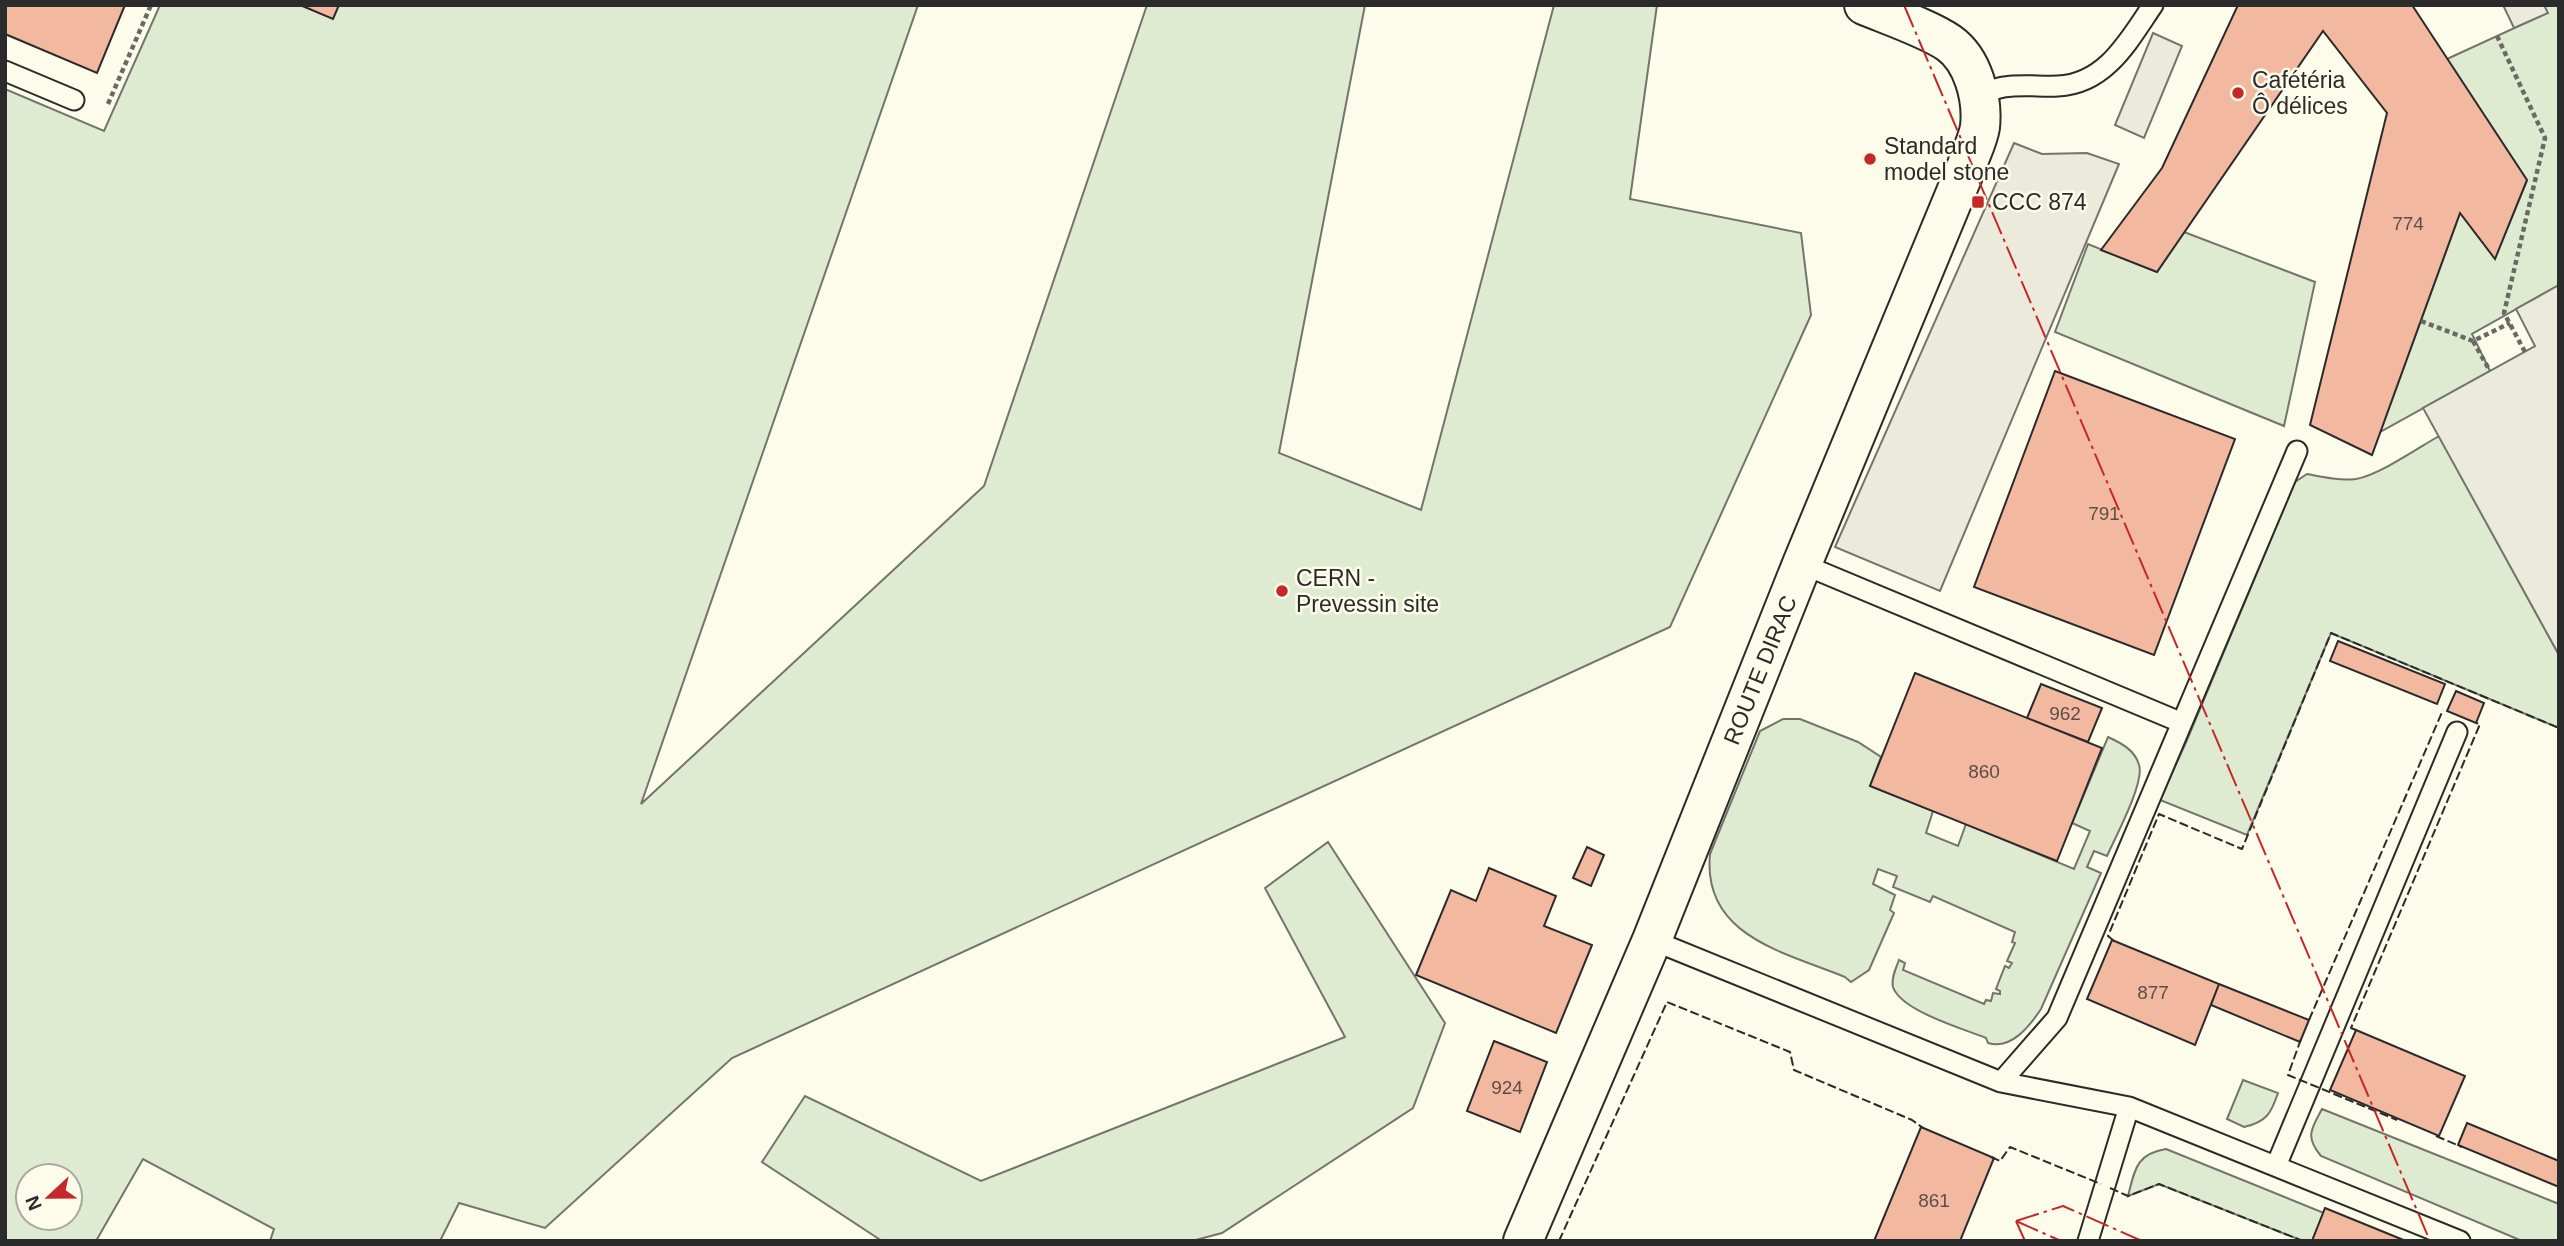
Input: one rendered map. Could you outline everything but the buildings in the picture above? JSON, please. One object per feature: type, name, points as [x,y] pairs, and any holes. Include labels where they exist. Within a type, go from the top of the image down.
[{"type":"street","points":[[1864,5],[1949,43],[1968,66],[1979,95]]},
{"type":"street","name":"ROUTE DIRAC","points":[[1523,1241],[1652,940],[1802,564],[1966,168],[1980,127],[1979,95]]},
{"type":"lane","points":[[1979,95],[2005,87],[2062,86],[2081,82],[2102,71],[2119,55],[2152,5]]},
{"type":"lane","points":[[5,71],[74,100]]},
{"type":"lane","points":[[2001,1082],[2057,1018],[2180,722],[2297,451]]},
{"type":"lane","points":[[1802,564],[2180,722]]},
{"type":"lane","points":[[2276,1166],[2457,732]]},
{"type":"lane","points":[[1652,940],[2001,1082],[2129,1107],[2460,1241]]},
{"type":"lane","points":[[2088,1241],[2129,1107]]},
{"type":"path","points":[[74,100],[72,105],[102,119],[151,5]]},
{"type":"path","points":[[2497,36],[2545,138],[2504,313],[2525,352]]},
{"type":"path","points":[[2421,321],[2473,341],[2490,371]]},
{"type":"path","points":[[2473,341],[2510,323]]},
{"type":"green space","points":[[160,5],[918,5],[641,804],[984,486],[1147,5],[1365,5],[1279,453],[1421,510],[1554,5],[1657,5],[1630,199],[1801,233],[1811,315],[1670,627],[732,1058],[545,1228],[459,1203],[440,1241],[270,1241],[274,1229],[143,1159],[96,1241],[5,1241],[5,89],[104,131]]},
{"type":"green space","points":[[2544,5],[2559,5],[2559,285],[2472,334],[2490,371],[2380,432],[2460,213],[2495,258],[2527,180],[2447,59],[2547,13]]},
{"type":"green space","points":[[2184,232],[2315,282],[2284,426],[2055,332],[2088,244],[2157,272]]},
{"type":"green space","points":[[2439,436],[2559,655],[2559,728],[2331,633],[2247,835],[2160,800],[2295,482],[2307,474],[2356,479],[2387,467]]},
{"type":"green space","points":[[1783,719],[1800,719],[1858,742],[1881,757],[1870,786],[1933,811],[1926,833],[1958,846],[1966,824],[2074,869],[2090,831],[2072,823],[2108,737],[2134,755],[2140,773],[2128,810],[2107,856],[2094,851],[2087,867],[2101,873],[2041,1009],[2019,1035],[2004,1043],[1988,1043],[1986,1038],[1920,1011],[1898,996],[1893,984],[1899,960],[1905,963],[1903,970],[1984,1004],[1986,1000],[1991,1001],[1993,993],[2000,994],[1996,989],[2005,966],[2009,968],[2012,963],[2007,961],[2015,943],[2012,942],[2015,932],[1933,896],[1930,902],[1893,887],[1897,876],[1878,869],[1873,884],[1895,895],[1890,910],[1894,913],[1869,970],[1851,982],[1845,977],[1773,949],[1752,937],[1733,922],[1719,904],[1711,882],[1710,854],[1760,731]]},
{"type":"green space","points":[[1328,842],[1445,1023],[1413,1108],[1222,1233],[1192,1241],[882,1241],[762,1162],[805,1096],[981,1181],[1345,1037],[1265,888]]},
{"type":"green space","points":[[2243,1080],[2278,1093],[2263,1120],[2244,1127],[2227,1119]]},
{"type":"green space","points":[[2322,1109],[2559,1204],[2559,1241],[2522,1241],[2321,1156],[2313,1143],[2311,1133]]},
{"type":"green space","points":[[2166,1149],[2324,1213],[2312,1241],[2303,1241],[2159,1184],[2128,1196],[2138,1164],[2148,1155]]},
{"type":"shaded area","points":[[2503,5],[2544,5],[2548,13],[2514,28]]},
{"type":"shaded area","points":[[2153,33],[2182,46],[2144,138],[2115,125]]},
{"type":"shaded area","points":[[2014,143],[2042,154],[2087,153],[2119,164],[1940,591],[1835,547]]},
{"type":"shaded area","points":[[2559,285],[2559,655],[2423,408],[2535,346],[2516,309]]},
{"type":"fence","points":[[2114,941],[2108,936],[2159,814],[2242,849],[2331,633],[2559,728]]},
{"type":"fence","points":[[2309,1020],[2443,710]]},
{"type":"fence","points":[[2356,1030],[2351,1028],[2480,724],[2476,723]]},
{"type":"fence","points":[[1559,1241],[1667,1002],[1790,1052],[1794,1070],[1912,1120],[1923,1128]]},
{"type":"fence","points":[[2301,1039],[2288,1075],[2397,1120]]},
{"type":"fence","points":[[2436,1136],[2462,1147]]},
{"type":"fence","points":[[1991,1157],[2000,1161],[2010,1147],[2101,1184]]},
{"type":"fence","points":[[2110,1188],[2128,1196],[2159,1184],[2303,1241]]},
{"type":"power","points":[[1904,5],[2430,1241]]},
{"type":"power","points":[[2016,1221],[2063,1206],[2142,1241]]},
{"type":"power","points":[[2016,1221],[2061,1241]]},
{"type":"power","points":[[2016,1221],[2025,1241]]},
{"type":"place","name":"Cafétéria Ô délices","points":[[2238,93]]},
{"type":"place","name":"Standard model stone","points":[[1870,159]]},
{"type":"place","name":"CCC 874","points":[[1978,202]]},
{"type":"place","name":"CERN - Prevessin site","points":[[1282,591]]}]
